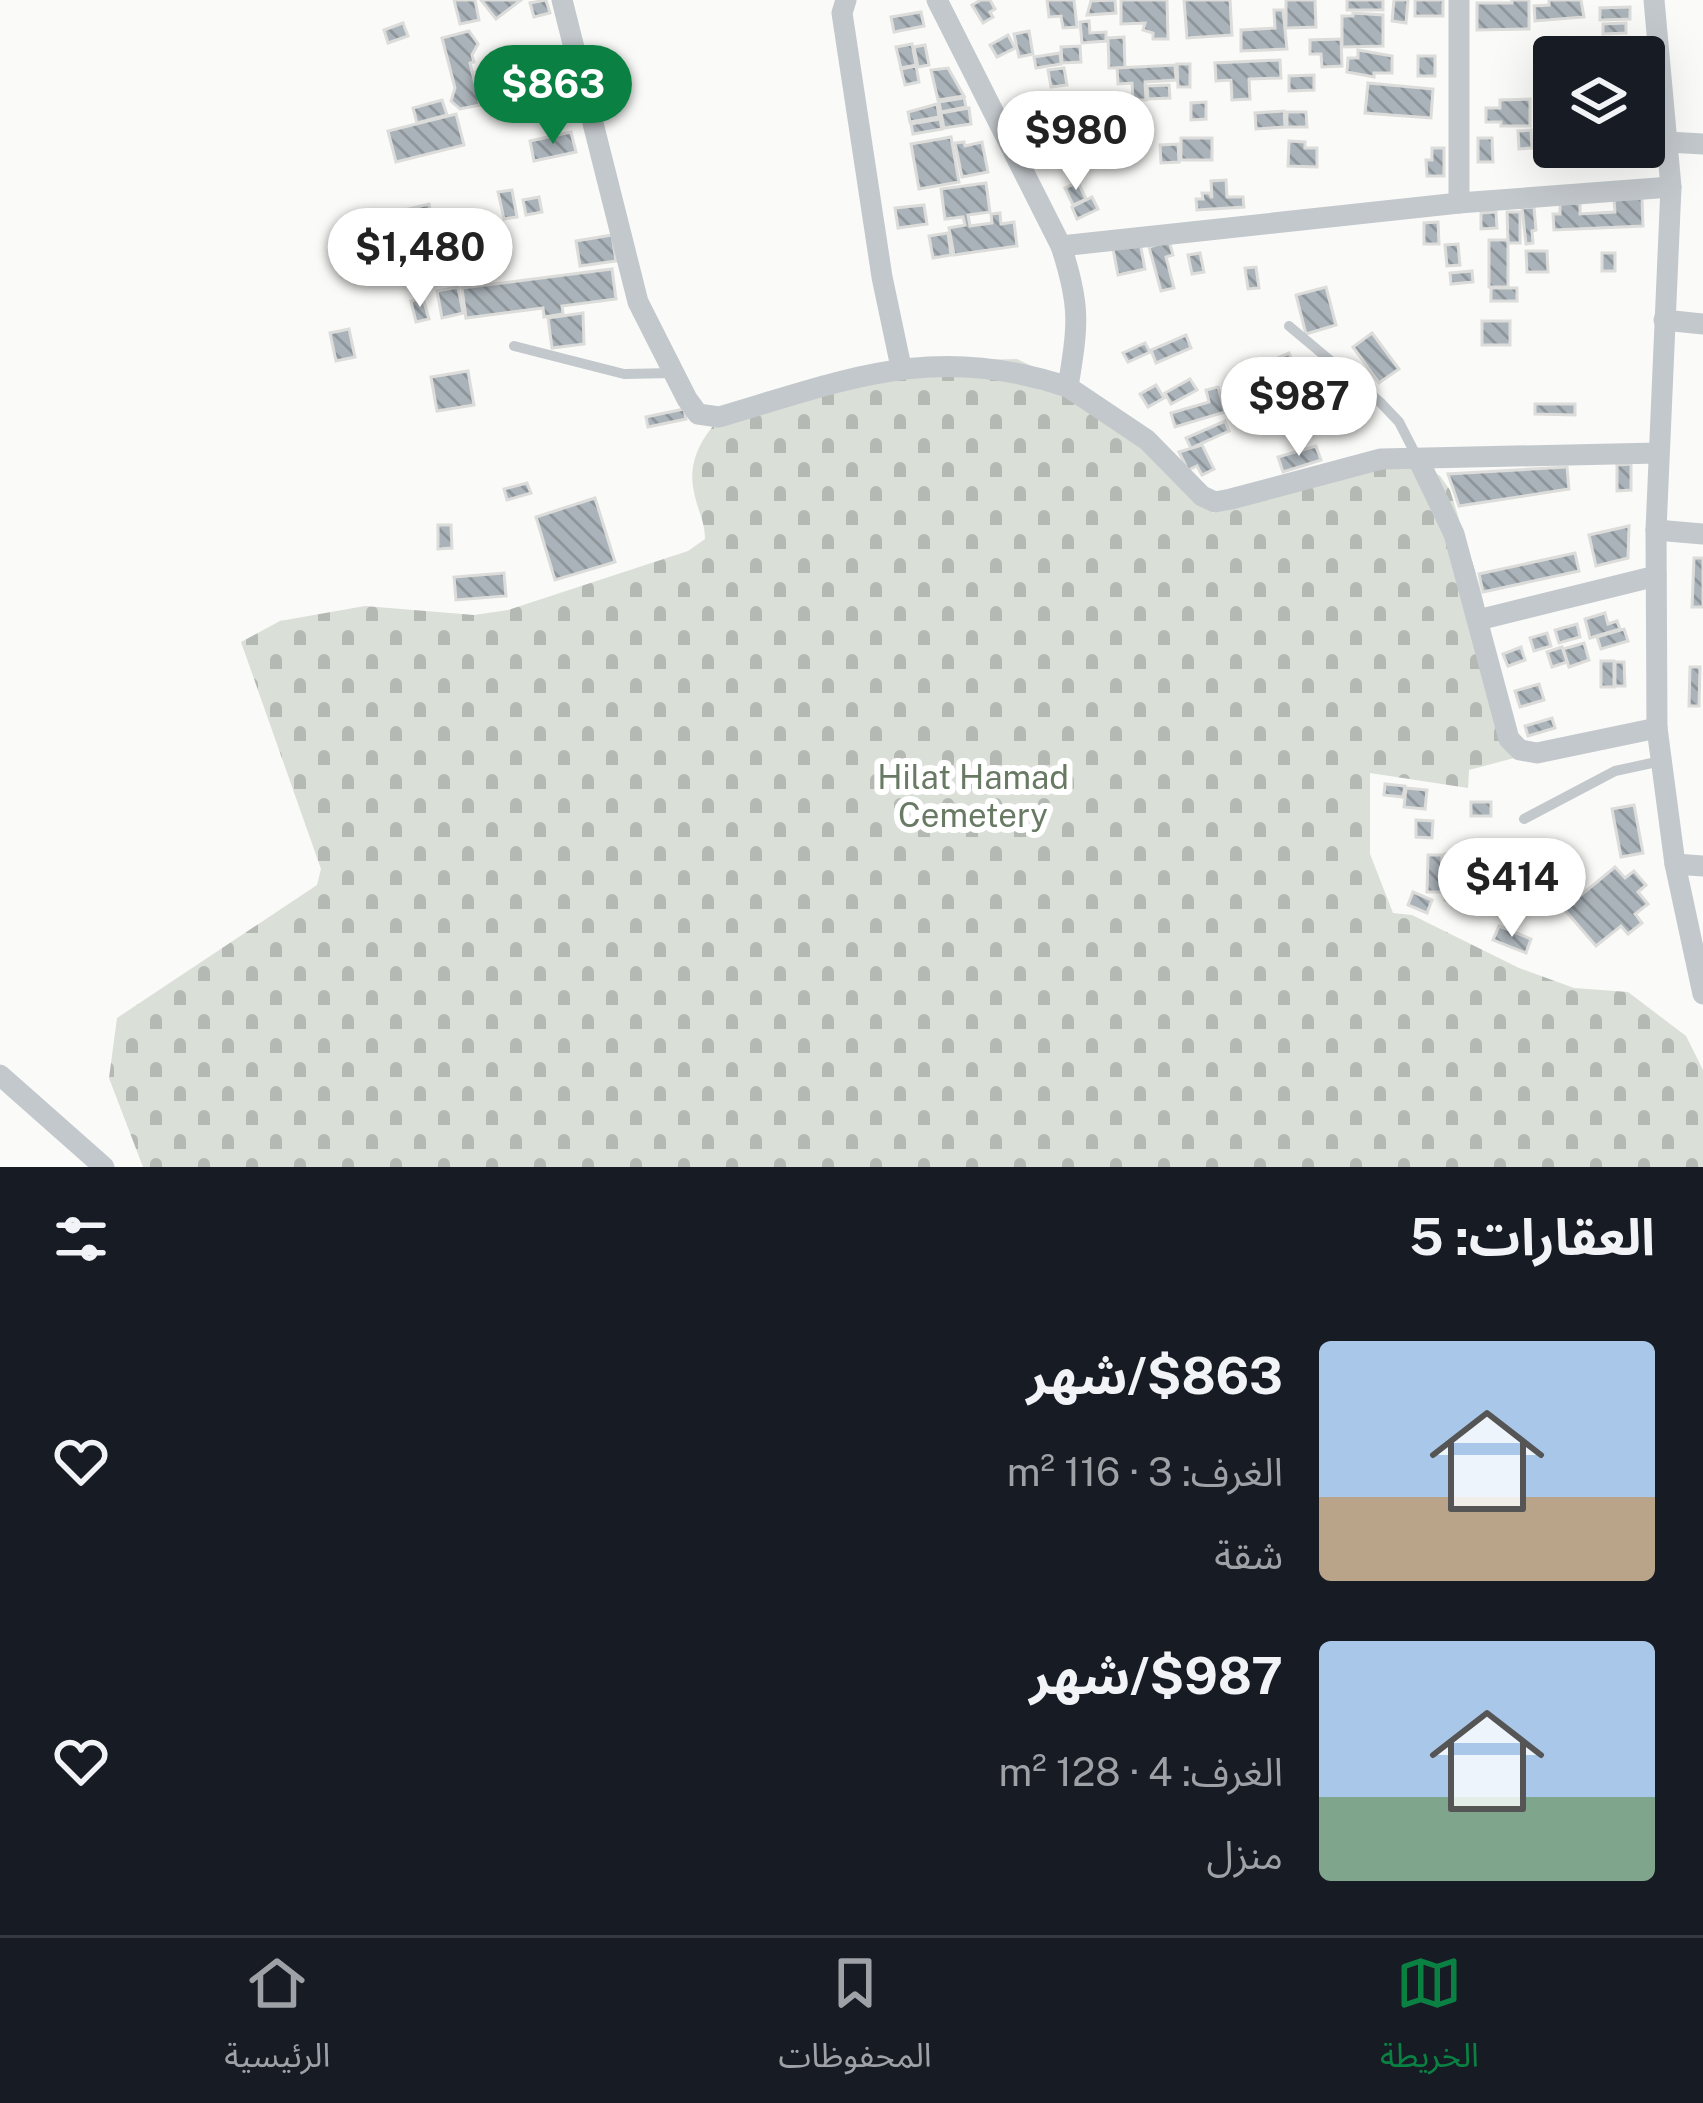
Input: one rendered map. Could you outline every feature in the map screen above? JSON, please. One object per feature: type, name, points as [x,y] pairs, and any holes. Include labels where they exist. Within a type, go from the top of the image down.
[{"type":"street","points":[[562,0],[638,302],[698,414],[719,417],[901,367],[981,366],[1024,372],[1068,387],[1147,440],[1202,496],[1215,502],[1381,459],[1658,453]]},
{"type":"street","points":[[846,0],[842,13],[901,367]]},
{"type":"street","points":[[937,0],[1060,246],[1073,284],[1079,320],[1068,387]]},
{"type":"street","points":[[1459,0],[1459,202]]},
{"type":"street","points":[[1654,0],[1671,187],[1656,530],[1657,728],[1675,864],[1703,994]]},
{"type":"street","points":[[1668,142],[1703,144]]},
{"type":"street","points":[[1060,246],[1459,202],[1671,187]]},
{"type":"street","points":[[1664,320],[1703,324]]},
{"type":"street","points":[[1418,459],[1454,535],[1509,739],[1520,750],[1537,753],[1657,728]]},
{"type":"street","points":[[1656,530],[1703,534]]},
{"type":"street","points":[[1478,620],[1656,576]]},
{"type":"street","points":[[1675,864],[1703,866]]},
{"type":"street","points":[[0,1075],[104,1167]]},
{"type":"lane","points":[[1289,326],[1390,412],[1418,459]]},
{"type":"lane","points":[[514,346],[612,372],[674,374]]},
{"type":"lane","points":[[1524,819],[1615,771],[1661,761]]},
{"type":"green space","name":"Hilat Hamad Cemetery","points":[[1017,359],[1052,376],[1153,442],[1213,513],[1405,462],[1440,476],[1450,490],[1480,587],[1518,757],[1469,770],[1468,788],[1370,773],[1370,854],[1393,913],[1412,915],[1519,968],[1574,988],[1628,992],[1686,1036],[1703,1070],[1703,1167],[143,1167],[109,1078],[117,1018],[317,885],[321,869],[241,642],[280,621],[365,606],[474,615],[508,610],[688,551],[705,539],[692,480],[695,459],[725,413],[913,362]]},
{"type":"building","points":[[454,0],[475,0],[479,20],[460,24]]},
{"type":"building","points":[[481,0],[521,0],[496,19]]},
{"type":"building","points":[[546,0],[550,13],[534,17],[530,3]]},
{"type":"building","points":[[990,0],[995,9],[990,12],[993,17],[983,23],[972,5]]},
{"type":"building","points":[[1047,0],[1074,0],[1077,27],[1063,28],[1061,16],[1049,17]]},
{"type":"building","points":[[1115,0],[1116,13],[1087,15],[1091,1]]},
{"type":"building","points":[[1121,0],[1167,0],[1168,39],[1153,39],[1153,33],[1143,30],[1145,23],[1121,24]]},
{"type":"building","points":[[1184,0],[1230,0],[1232,35],[1187,38]]},
{"type":"building","points":[[1286,0],[1315,0],[1316,27],[1286,28]]},
{"type":"building","points":[[1347,0],[1383,0],[1383,10],[1347,10]]},
{"type":"building","points":[[1394,0],[1408,0],[1406,23],[1392,21]]},
{"type":"building","points":[[1415,0],[1443,0],[1443,16],[1415,16]]},
{"type":"building","points":[[1529,0],[1529,29],[1477,30],[1477,3]]},
{"type":"building","points":[[1549,0],[1581,0],[1584,17],[1535,21],[1534,6],[1549,5]]},
{"type":"building","points":[[1630,7],[1630,19],[1600,20],[1600,8]]},
{"type":"building","points":[[1274,10],[1283,10],[1287,49],[1241,51],[1241,30],[1275,28]]},
{"type":"building","points":[[921,12],[924,26],[894,32],[891,17]]},
{"type":"building","points":[[1383,15],[1383,46],[1342,47],[1342,16]]},
{"type":"building","points":[[1089,21],[1090,33],[1106,32],[1106,41],[1082,43],[1080,22]]},
{"type":"building","points":[[403,23],[408,36],[388,43],[384,30]]},
{"type":"building","points":[[1626,23],[1626,33],[1603,34],[1603,24]]},
{"type":"building","points":[[469,31],[478,44],[470,63],[480,105],[460,109],[451,101],[455,88],[442,38]]},
{"type":"building","points":[[1029,31],[1033,54],[1019,57],[1014,34]]},
{"type":"building","points":[[1008,35],[1015,48],[997,57],[990,45]]},
{"type":"building","points":[[1124,37],[1125,68],[1109,68],[1108,38]]},
{"type":"building","points":[[1341,39],[1342,66],[1322,67],[1321,54],[1310,54],[1310,40]]},
{"type":"building","points":[[912,44],[916,65],[901,68],[896,47]]},
{"type":"building","points":[[925,45],[929,65],[918,67],[914,47]]},
{"type":"building","points":[[1080,46],[1081,62],[1062,63],[1061,47]]},
{"type":"building","points":[[1358,50],[1392,56],[1392,73],[1374,73],[1374,77],[1347,72],[1348,58],[1358,58]]},
{"type":"building","points":[[1060,53],[1061,64],[1036,68],[1034,57]]},
{"type":"building","points":[[518,54],[528,95],[484,106],[476,72],[504,64],[503,58]]},
{"type":"building","points":[[1418,56],[1435,56],[1435,76],[1418,76]]},
{"type":"building","points":[[1280,60],[1281,78],[1249,79],[1250,99],[1232,100],[1231,80],[1216,81],[1215,63]]},
{"type":"building","points":[[1177,64],[1190,64],[1190,87],[1178,87]]},
{"type":"building","points":[[1175,65],[1176,80],[1145,82],[1146,100],[1133,100],[1132,83],[1118,84],[1117,68]]},
{"type":"building","points":[[916,66],[919,82],[905,85],[901,69]]},
{"type":"building","points":[[948,68],[964,96],[938,100],[931,70]]},
{"type":"building","points":[[1064,68],[1067,85],[1051,87],[1048,70]]},
{"type":"building","points":[[1314,75],[1314,90],[1289,91],[1289,76]]},
{"type":"building","points":[[1368,83],[1433,89],[1431,118],[1365,113]]},
{"type":"building","points":[[1169,85],[1170,98],[1148,99],[1147,86]]},
{"type":"building","points":[[964,98],[966,107],[941,112],[939,102]]},
{"type":"building","points":[[1530,99],[1530,126],[1486,122],[1486,108],[1500,108],[1500,100]]},
{"type":"building","points":[[442,100],[447,115],[417,123],[413,108]]},
{"type":"building","points":[[1206,102],[1206,119],[1191,120],[1191,103]]},
{"type":"building","points":[[937,104],[939,117],[910,122],[908,112]]},
{"type":"building","points":[[969,108],[971,124],[944,128],[941,113]]},
{"type":"building","points":[[1284,111],[1285,127],[1256,129],[1255,113]]},
{"type":"building","points":[[1287,112],[1306,112],[1307,127],[1287,127]]},
{"type":"building","points":[[456,114],[464,145],[396,162],[388,131]]},
{"type":"building","points":[[1136,115],[1138,129],[1115,133],[1112,119]]},
{"type":"building","points":[[1104,117],[1110,136],[1047,155],[1042,136]]},
{"type":"building","points":[[940,119],[942,129],[913,134],[911,124]]},
{"type":"building","points":[[1531,130],[1532,148],[1519,149],[1518,131]]},
{"type":"building","points":[[571,132],[576,152],[534,161],[530,141]]},
{"type":"building","points":[[951,137],[959,182],[919,189],[911,144]]},
{"type":"building","points":[[1181,138],[1212,138],[1212,160],[1181,160]]},
{"type":"building","points":[[1478,138],[1492,138],[1493,162],[1478,162]]},
{"type":"building","points":[[1289,141],[1317,148],[1317,167],[1288,166]]},
{"type":"building","points":[[982,142],[988,172],[962,177],[955,143],[965,146]]},
{"type":"building","points":[[1178,144],[1179,162],[1161,163],[1160,145]]},
{"type":"building","points":[[1432,148],[1444,148],[1444,176],[1427,176],[1426,160],[1432,160]]},
{"type":"building","points":[[1226,180],[1227,197],[1243,197],[1244,207],[1197,210],[1196,199],[1203,199],[1202,193],[1212,198],[1211,181]]},
{"type":"building","points":[[1078,182],[1086,199],[1073,205],[1065,188]]},
{"type":"building","points":[[986,183],[990,212],[968,215],[970,226],[992,223],[991,214],[1000,213],[1001,224],[1014,222],[1017,246],[954,255],[949,228],[965,225],[963,217],[945,219],[941,189]]},
{"type":"building","points":[[512,190],[517,217],[504,219],[498,192]]},
{"type":"building","points":[[539,197],[542,212],[526,215],[523,200]]},
{"type":"building","points":[[1092,197],[1098,209],[1077,219],[1072,207]]},
{"type":"building","points":[[1642,198],[1643,226],[1554,230],[1553,214],[1560,214],[1560,204],[1580,203],[1580,214],[1615,212],[1614,199]]},
{"type":"building","points":[[429,204],[432,219],[411,223],[408,209]]},
{"type":"building","points":[[924,205],[927,224],[898,228],[895,208]]},
{"type":"building","points":[[1534,207],[1536,230],[1532,231],[1533,243],[1526,244],[1522,208]]},
{"type":"building","points":[[1496,212],[1497,228],[1481,229],[1481,213]]},
{"type":"building","points":[[1507,212],[1520,212],[1520,243],[1508,243]]},
{"type":"building","points":[[1438,222],[1439,244],[1424,244],[1424,223]]},
{"type":"building","points":[[948,233],[951,255],[933,258],[929,236]]},
{"type":"building","points":[[612,235],[616,261],[580,266],[576,241]]},
{"type":"building","points":[[448,240],[453,251],[430,263],[432,274],[418,276],[417,248]]},
{"type":"building","points":[[1489,240],[1508,240],[1508,287],[1489,287]]},
{"type":"building","points":[[1169,241],[1173,255],[1166,257],[1174,288],[1161,291],[1149,247]]},
{"type":"building","points":[[1140,243],[1145,269],[1118,275],[1113,249]]},
{"type":"building","points":[[1458,244],[1460,265],[1447,266],[1445,245]]},
{"type":"building","points":[[1526,251],[1547,251],[1548,272],[1527,272]]},
{"type":"building","points":[[1200,253],[1204,272],[1192,274],[1188,255]]},
{"type":"building","points":[[1602,253],[1615,253],[1615,271],[1602,271]]},
{"type":"building","points":[[1256,267],[1259,288],[1248,289],[1245,268]]},
{"type":"building","points":[[612,269],[616,299],[562,306],[563,314],[544,317],[543,308],[466,318],[462,288]]},
{"type":"building","points":[[1472,271],[1473,282],[1451,284],[1450,273]]},
{"type":"building","points":[[458,287],[463,313],[442,318],[437,291]]},
{"type":"building","points":[[1326,287],[1336,325],[1306,334],[1296,295]]},
{"type":"building","points":[[1491,288],[1517,288],[1517,301],[1491,301]]},
{"type":"building","points":[[423,298],[429,319],[416,322],[411,301]]},
{"type":"building","points":[[583,313],[584,344],[552,348],[548,318]]},
{"type":"building","points":[[1482,321],[1510,321],[1510,345],[1482,345]]},
{"type":"building","points":[[349,329],[355,357],[336,361],[330,333]]},
{"type":"building","points":[[1372,333],[1399,369],[1379,383],[1353,347]]},
{"type":"building","points":[[1186,335],[1191,348],[1156,363],[1151,350]]},
{"type":"building","points":[[1145,343],[1150,352],[1128,362],[1123,353]]},
{"type":"building","points":[[1289,353],[1302,384],[1269,398],[1256,367]]},
{"type":"building","points":[[468,371],[474,405],[437,411],[431,377]]},
{"type":"building","points":[[1190,379],[1197,390],[1171,404],[1165,393]]},
{"type":"building","points":[[1156,385],[1164,398],[1148,407],[1140,394]]},
{"type":"building","points":[[1218,387],[1225,412],[1175,427],[1171,413],[1209,402],[1206,390]]},
{"type":"building","points":[[1308,402],[1320,426],[1292,439],[1281,414]]},
{"type":"building","points":[[1535,404],[1575,404],[1575,415],[1535,414]]},
{"type":"building","points":[[684,409],[686,419],[648,427],[646,417]]},
{"type":"building","points":[[1225,421],[1229,431],[1191,448],[1186,438]]},
{"type":"building","points":[[1202,445],[1214,469],[1202,475],[1197,466],[1188,470],[1179,452]]},
{"type":"building","points":[[1316,446],[1321,460],[1283,472],[1278,457]]},
{"type":"building","points":[[1631,464],[1631,490],[1617,491],[1617,465]]},
{"type":"building","points":[[1567,467],[1569,489],[1459,506],[1448,474]]},
{"type":"building","points":[[527,483],[531,493],[507,500],[504,489]]},
{"type":"building","points":[[595,498],[615,562],[555,580],[536,517]]},
{"type":"building","points":[[438,525],[451,525],[452,548],[438,549]]},
{"type":"building","points":[[1629,526],[1628,558],[1596,566],[1589,535]]},
{"type":"building","points":[[1575,553],[1579,571],[1483,592],[1479,574]]},
{"type":"building","points":[[1694,558],[1703,558],[1703,607],[1692,607]]},
{"type":"building","points":[[504,573],[506,596],[456,600],[454,577]]},
{"type":"building","points":[[1605,613],[1608,624],[1617,621],[1620,629],[1590,638],[1585,619]]},
{"type":"building","points":[[1577,624],[1580,637],[1559,643],[1555,630]]},
{"type":"building","points":[[1624,629],[1628,641],[1601,649],[1597,637]]},
{"type":"building","points":[[1547,633],[1551,646],[1534,651],[1530,638]]},
{"type":"building","points":[[1584,643],[1589,660],[1569,667],[1563,649]]},
{"type":"building","points":[[1521,647],[1525,660],[1508,666],[1503,654]]},
{"type":"building","points":[[1562,647],[1567,662],[1552,667],[1547,652]]},
{"type":"building","points":[[1601,661],[1614,661],[1614,687],[1601,687]]},
{"type":"building","points":[[1615,662],[1624,662],[1625,686],[1615,686]]},
{"type":"building","points":[[1690,667],[1700,667],[1699,706],[1689,706]]},
{"type":"building","points":[[1539,684],[1544,700],[1520,707],[1515,691]]},
{"type":"building","points":[[1552,718],[1555,728],[1528,736],[1525,726]]},
{"type":"building","points":[[1385,784],[1405,786],[1403,797],[1384,795]]},
{"type":"building","points":[[1406,788],[1427,790],[1425,809],[1404,807]]},
{"type":"building","points":[[1471,802],[1491,802],[1491,816],[1471,816]]},
{"type":"building","points":[[1634,805],[1643,853],[1621,857],[1612,809]]},
{"type":"building","points":[[1416,820],[1433,821],[1432,838],[1416,837]]},
{"type":"building","points":[[1445,854],[1469,854],[1469,900],[1445,900]]},
{"type":"building","points":[[1428,855],[1442,855],[1441,892],[1427,892]]},
{"type":"building","points":[[1471,856],[1487,856],[1487,902],[1470,902]]},
{"type":"building","points":[[1615,867],[1625,878],[1634,871],[1646,885],[1638,892],[1648,904],[1635,914],[1642,923],[1628,934],[1621,926],[1596,946],[1564,909]]},
{"type":"building","points":[[1413,892],[1432,900],[1427,913],[1408,905]]},
{"type":"building","points":[[1499,926],[1531,939],[1526,953],[1493,940]]}]
